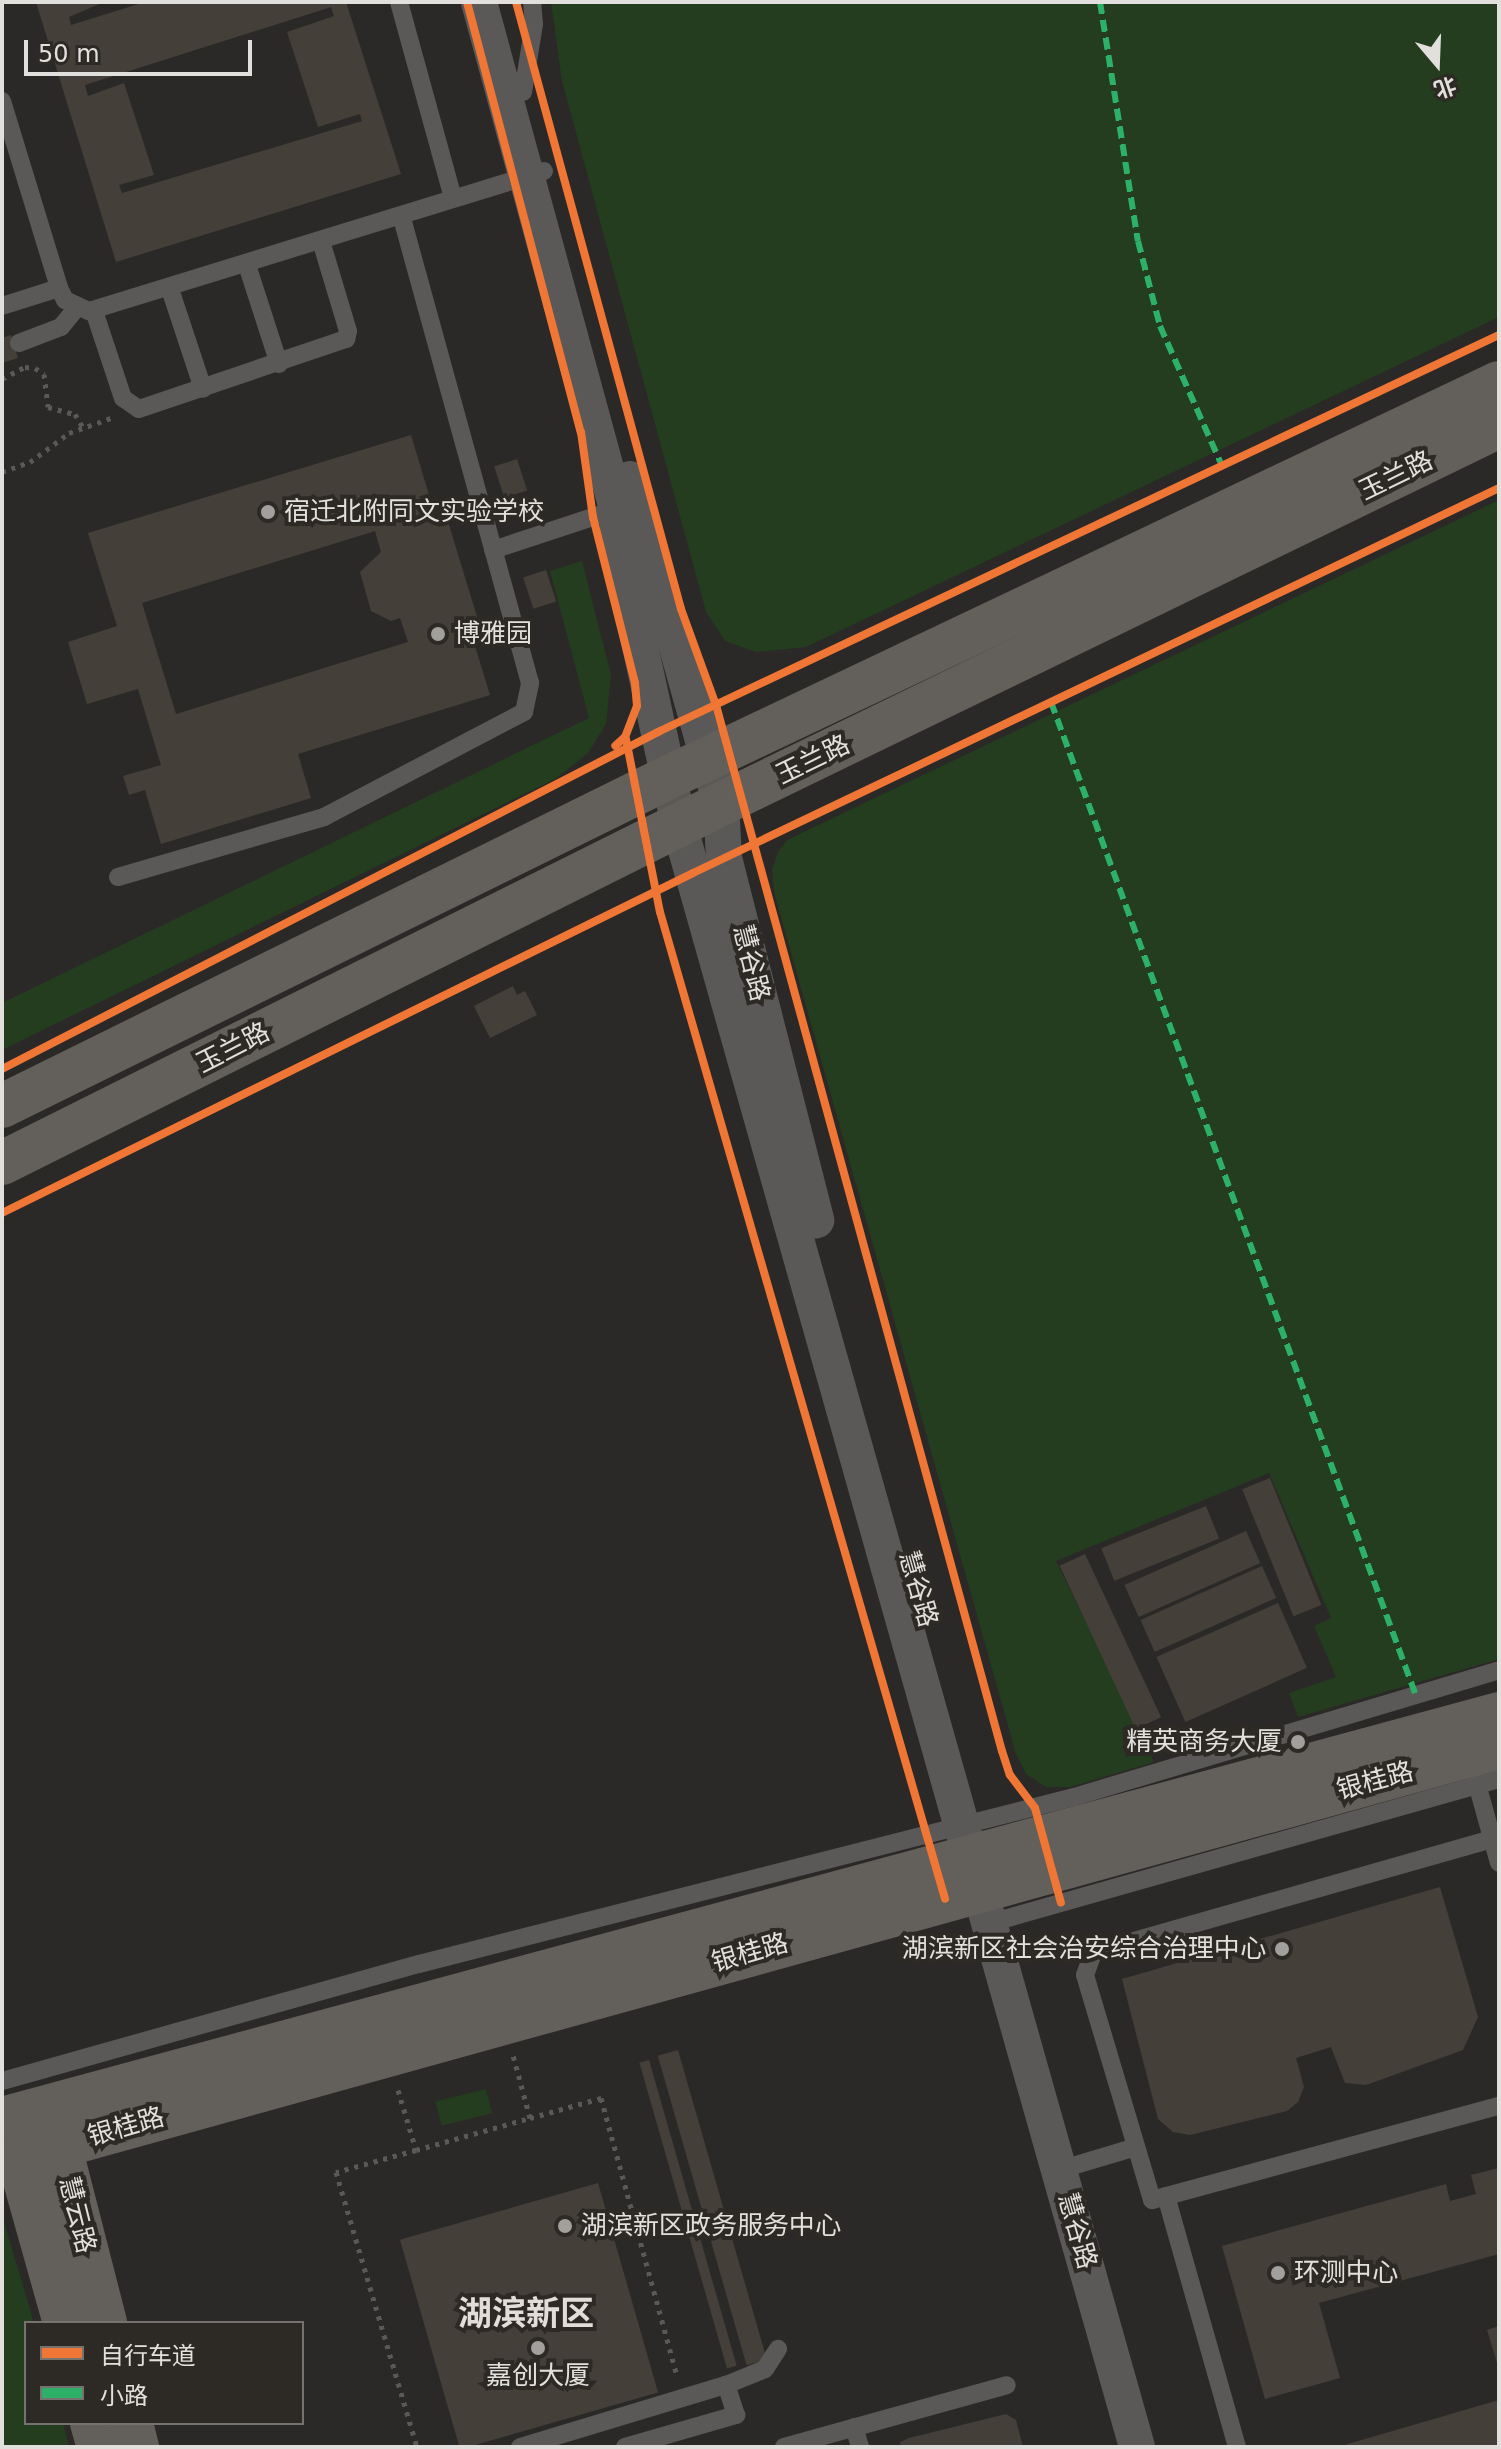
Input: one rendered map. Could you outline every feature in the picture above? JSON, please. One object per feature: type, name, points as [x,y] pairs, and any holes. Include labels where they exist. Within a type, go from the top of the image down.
[{"type":"street","name":"慧谷路","points":[[479,2],[535,173],[709,758],[721,804],[724,858],[1059,2170],[1137,2447]]},
{"type":"street","name":"慧谷路","points":[[498,2],[523,92],[535,173],[617,509],[618,545],[679,825],[983,1865]]},
{"type":"street","name":"玉兰路","points":[[2,1106],[667,778],[1499,383]]},
{"type":"street","name":"玉兰路","points":[[2,1163],[721,804],[1499,426]]},
{"type":"street","name":"银桂路","points":[[54,2126],[983,1865],[1499,1714]]},
{"type":"street","name":"银桂路","points":[[6,2127],[54,2126],[388,2054],[504,2022],[983,1865],[1486,1767]]},
{"type":"street","name":"慧云路","points":[[54,2126],[104,2321]]},
{"type":"street","name":"慧云路","points":[[6,2127],[64,2321]]},
{"type":"street","points":[[93,2425],[99,2447]]},
{"type":"street","points":[[132,2425],[137,2447]]},
{"type":"lane","points":[[399,2],[453,198]]},
{"type":"lane","points":[[523,92],[534,24],[532,2]]},
{"type":"lane","points":[[2,101],[59,288],[86,309],[129,407],[139,409],[203,389],[346,339],[348,331],[321,241]]},
{"type":"lane","points":[[19,343],[61,327],[86,309],[170,289],[535,173]]},
{"type":"lane","points":[[118,877],[324,817],[524,712],[530,683],[401,215]]},
{"type":"lane","points":[[247,265],[279,364]]},
{"type":"lane","points":[[2,306],[59,288]]},
{"type":"lane","points":[[170,289],[203,389]]},
{"type":"lane","points":[[493,550],[617,509]]},
{"type":"lane","points":[[6,2127],[419,1964],[983,1865],[1499,1670]]},
{"type":"lane","points":[[1486,1767],[1492,1839],[1499,1863]]},
{"type":"lane","points":[[1492,1839],[1093,1953],[1085,1975],[1152,2200],[1499,2106]]},
{"type":"lane","points":[[1059,2170],[1136,2147]]},
{"type":"lane","points":[[1166,2196],[1237,2447]]},
{"type":"lane","points":[[520,2447],[726,2385],[765,2369],[778,2349]]},
{"type":"lane","points":[[625,2447],[736,2415],[726,2385]]},
{"type":"lane","points":[[784,2447],[1007,2385]]},
{"type":"lane","points":[[854,2427],[860,2447]]},
{"type":"path","points":[[2,379],[25,367],[35,368],[44,374],[48,407],[75,414],[83,428],[30,462],[2,472]]},
{"type":"path","points":[[504,2022],[530,2118]]},
{"type":"path","points":[[388,2054],[416,2150]]},
{"type":"path","points":[[417,2447],[336,2172],[601,2098],[683,2398]]},
{"type":"green space","points":[[551,2],[1499,2],[1499,317],[806,647],[756,652],[725,641],[706,612],[562,81]]},
{"type":"green space","points":[[1499,500],[1499,1659],[1298,1717],[1289,1693],[1336,1677],[1314,1626],[1331,1618],[1269,1473],[1056,1561],[1154,1762],[1070,1787],[1046,1787],[1026,1774],[1016,1754],[774,892],[772,870],[778,852],[787,840]]},
{"type":"green space","points":[[582,561],[611,675],[606,724],[588,753],[555,779],[2,1050],[2,1003],[589,718],[550,571]]},
{"type":"green space","points":[[486,2089],[492,2113],[442,2126],[436,2102]]},
{"type":"green space","points":[[2,2215],[33,2321],[24,2321],[24,2425],[64,2425],[69,2447],[2,2447]]},
{"type":"building","points":[[36,2],[104,2],[69,17],[71,25],[145,2],[346,2],[401,174],[116,262]],"holes":[[[331,7],[334,16],[287,32],[318,127],[360,114],[362,121],[122,193],[119,185],[154,175],[124,83],[88,96],[85,85]]]},
{"type":"building","points":[[11,335],[18,358],[2,363],[2,338]]},
{"type":"building","name":"博雅园","points":[[411,435],[436,518],[446,515],[478,620],[468,623],[490,695],[298,754],[311,798],[161,844],[145,790],[129,795],[123,776],[161,765],[138,689],[87,704],[68,642],[117,626],[88,533]],"holes":[[[375,531],[381,552],[360,572],[371,611],[391,621],[400,618],[408,642],[176,714],[142,603]]]},
{"type":"building","points":[[517,459],[527,490],[504,498],[494,466]]},
{"type":"building","points":[[546,570],[556,601],[533,609],[523,577]]},
{"type":"building","points":[[513,986],[517,995],[525,991],[537,1015],[490,1038],[474,1006]]},
{"type":"building","points":[[1270,1478],[1321,1605],[1294,1616],[1242,1489]]},
{"type":"building","points":[[1206,1506],[1219,1538],[1114,1581],[1101,1548]]},
{"type":"building","points":[[1246,1531],[1260,1563],[1139,1617],[1124,1585]]},
{"type":"building","points":[[1085,1554],[1161,1717],[1136,1729],[1060,1566]]},
{"type":"building","points":[[1262,1566],[1276,1598],[1155,1652],[1140,1620]]},
{"type":"building","points":[[1278,1603],[1307,1668],[1185,1722],[1156,1657]]},
{"type":"building","points":[[1440,1887],[1478,2017],[1463,2050],[1366,2085],[1345,2083],[1331,2047],[1296,2058],[1304,2087],[1298,2102],[1287,2111],[1190,2135],[1173,2132],[1158,2119],[1122,1979]]},
{"type":"building","points":[[678,2050],[767,2360],[747,2365],[658,2056]]},
{"type":"building","points":[[649,2060],[737,2366],[727,2368],[639,2063]]},
{"type":"building","points":[[1499,2168],[1499,2254],[1319,2303],[1340,2378],[1265,2399],[1222,2246],[1446,2184],[1450,2201],[1476,2194],[1471,2175]]},
{"type":"building","points":[[598,2183],[658,2393],[459,2447],[400,2240]]},
{"type":"building","points":[[1499,2326],[1499,2366],[1498,2366],[1487,2330]]},
{"type":"building","points":[[1499,2400],[1499,2447],[1341,2447],[1341,2446]]},
{"type":"building","points":[[1006,2414],[1016,2420],[1023,2447],[901,2447],[900,2442],[909,2438]]},
{"type":"marked path","points":[[1100,2],[1138,241],[1160,326],[1222,466]]},
{"type":"marked path","points":[[1051,702],[1415,1693]]},
{"type":"cycle path","points":[[467,2],[581,432],[593,517],[635,683],[637,706],[625,737],[615,746]]},
{"type":"cycle path","points":[[516,2],[681,609],[716,705],[1002,1751],[1010,1775],[1035,1808],[1061,1903]]},
{"type":"cycle path","points":[[2,1069],[660,731],[1499,335]]},
{"type":"cycle path","points":[[2,1213],[693,873],[1499,488]]},
{"type":"cycle path","points":[[626,739],[660,912],[945,1899]]},
{"type":"place","name":"宿迁北附同文实验学校","points":[[268,512]]},
{"type":"place","name":"博雅园","points":[[438,634]]},
{"type":"place","name":"精英商务大厦","points":[[1298,1742]]},
{"type":"place","name":"湖滨新区社会治安综合治理中心","points":[[1282,1949]]},
{"type":"place","name":"湖滨新区政务服务中心","points":[[565,2226]]},
{"type":"place","name":"环测中心","points":[[1278,2273]]},
{"type":"place","name":"嘉创大厦","points":[[538,2348]]},
{"type":"district","name":"湖滨新区","points":[[526,2314]]}]
